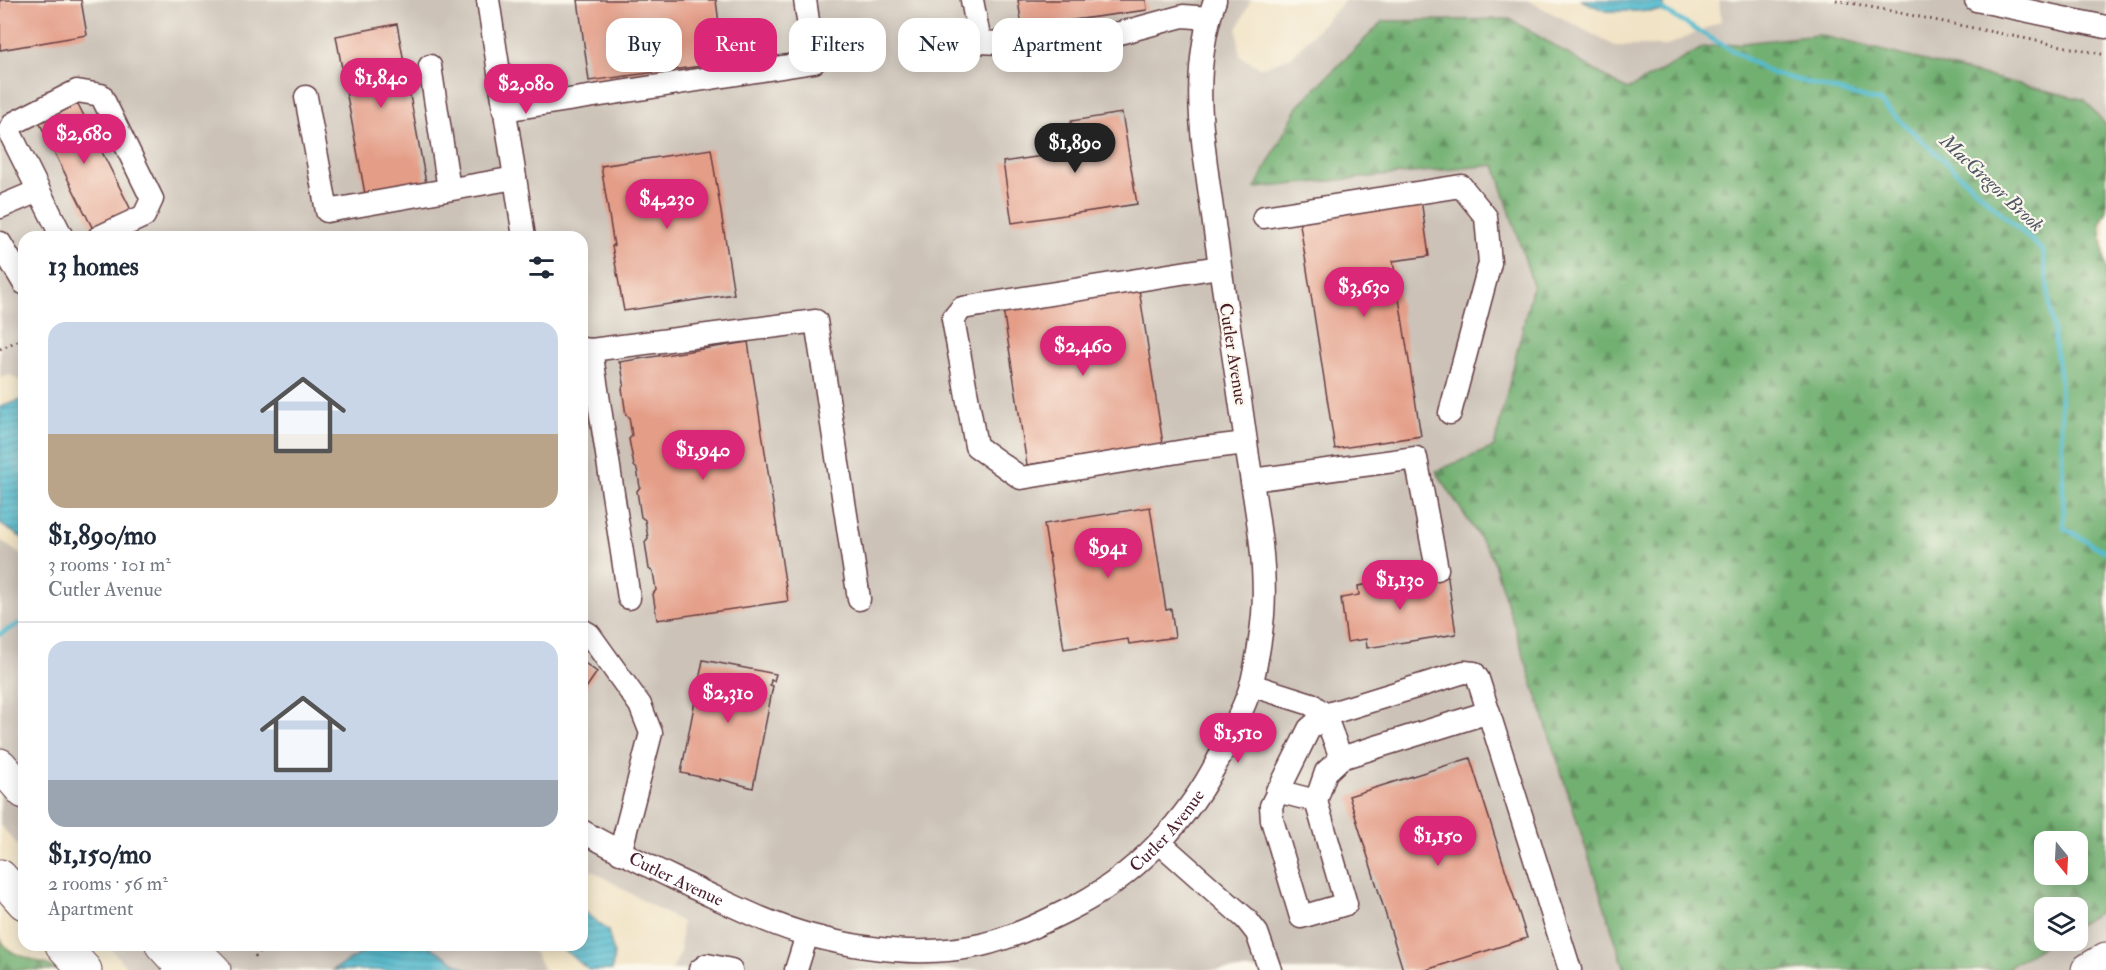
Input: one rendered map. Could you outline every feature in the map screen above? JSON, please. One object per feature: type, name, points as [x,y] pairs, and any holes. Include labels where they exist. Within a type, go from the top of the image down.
[{"type":"highway","points":[[0,752],[18,770]]},
{"type":"highway","points":[[0,765],[18,785]]},
{"type":"highway","points":[[0,876],[18,896]]},
{"type":"highway","points":[[68,951],[85,970]]},
{"type":"highway","points":[[167,951],[184,970]]},
{"type":"highway","points":[[195,951],[214,970]]},
{"type":"highway","points":[[2088,970],[2106,959]]},
{"type":"street","points":[[488,0],[523,231]]},
{"type":"street","points":[[504,110],[814,62],[805,0]]},
{"type":"street","points":[[972,0],[980,42],[1041,45],[1120,33],[1212,9]]},
{"type":"street","points":[[1976,0],[2106,27]]},
{"type":"street","name":"Cutler Avenue","points":[[588,834],[620,853],[741,909],[807,935],[938,960],[1023,932],[1075,907],[1114,882],[1160,843],[1182,816],[1210,776],[1251,685],[1263,612],[1263,571],[1252,480],[1219,267],[1199,95],[1201,58],[1212,9]]},
{"type":"street","points":[[430,66],[449,189]]},
{"type":"street","points":[[59,231],[9,131],[14,123],[77,90],[101,95],[152,198],[144,216],[112,231]]},
{"type":"street","points":[[306,97],[327,210],[515,178]]},
{"type":"street","points":[[1264,217],[1461,186],[1486,217],[1490,263],[1450,413]]},
{"type":"street","points":[[0,207],[38,191]]},
{"type":"street","points":[[0,243],[18,273]]},
{"type":"street","points":[[1219,267],[962,308],[952,319],[976,446],[1021,478],[1246,443]]},
{"type":"street","points":[[588,349],[816,321],[859,599]]},
{"type":"street","points":[[588,355],[629,598]]},
{"type":"street","points":[[1252,480],[1416,458],[1437,569]]},
{"type":"street","points":[[588,633],[640,705],[651,733],[620,853]]},
{"type":"street","points":[[1489,712],[1341,758],[1326,772],[1316,801],[1346,904],[1301,917],[1270,813],[1277,791],[1309,729],[1325,715],[1464,672],[1474,673],[1479,679],[1570,970]]},
{"type":"street","points":[[1251,685],[1311,704],[1325,715],[1341,758]]},
{"type":"street","points":[[1277,791],[1316,801]]},
{"type":"street","points":[[1160,843],[1246,918],[1257,933],[1270,970]]},
{"type":"street","points":[[796,970],[807,935]]},
{"type":"street","points":[[700,970],[707,965],[731,970]]},
{"type":"path","points":[[1836,0],[2106,55]]},
{"type":"path","points":[[0,349],[18,341]]},
{"type":"path","points":[[255,957],[260,951]]},
{"type":"shaded area","points":[[0,0],[1251,0],[1237,30],[1240,56],[1260,68],[1291,57],[1345,0],[1527,0],[1615,46],[1667,46],[1721,21],[1719,0],[2106,0],[2106,125],[2085,100],[1704,47],[1628,90],[1510,19],[1383,21],[1299,105],[1256,187],[1495,165],[1533,285],[1494,447],[1436,471],[1492,557],[1625,970],[672,970],[680,953],[682,922],[588,868],[588,231],[18,231],[18,380],[10,375],[0,378]]},
{"type":"shaded area","points":[[0,540],[18,553],[18,845],[0,825]]},
{"type":"shaded area","points":[[2106,908],[2106,948],[2068,970],[2004,970],[2035,951],[2088,951],[2088,919]]},
{"type":"shaded area","points":[[113,951],[365,951],[333,970],[129,970]]},
{"type":"shaded area","points":[[437,951],[533,951],[544,970],[467,970]]},
{"type":"green space","points":[[1510,19],[1627,90],[1704,47],[1819,35],[2085,100],[2106,125],[2106,212],[2100,224],[2106,270],[2106,908],[2088,919],[2088,897],[2034,897],[2035,951],[2004,970],[1625,970],[1492,557],[1436,471],[1494,447],[1533,285],[1495,165],[1255,188],[1299,105],[1383,21]]},
{"type":"green space","points":[[0,939],[9,951],[56,970],[0,970]]},
{"type":"water","points":[[1581,0],[1664,0],[1664,11],[1606,11]]},
{"type":"water","points":[[18,401],[18,535],[0,524],[0,407]]},
{"type":"water","points":[[588,914],[608,931],[614,954],[612,970],[589,970],[565,951],[588,951]]},
{"type":"water","points":[[365,951],[437,951],[467,970],[333,970]]},
{"type":"building","points":[[0,0],[81,0],[87,35],[0,50]]},
{"type":"building","points":[[578,0],[716,0],[718,18],[694,18],[694,67],[682,69],[682,18],[606,18],[606,72],[656,72],[589,81]]},
{"type":"building","points":[[1018,0],[1146,0],[1147,10],[1089,18],[1021,18]]},
{"type":"building","points":[[397,24],[426,183],[365,194],[336,36]]},
{"type":"building","points":[[76,100],[131,210],[93,229],[38,120]]},
{"type":"building","points":[[1122,113],[1137,204],[1012,223],[1003,162],[1076,151],[1071,121]]},
{"type":"building","points":[[711,149],[734,294],[624,311],[601,166]]},
{"type":"building","points":[[1421,199],[1429,256],[1393,261],[1421,436],[1335,449],[1299,218]]},
{"type":"building","points":[[1139,289],[1163,444],[1027,465],[1003,309]]},
{"type":"building","points":[[748,342],[788,601],[657,620],[653,594],[656,590],[653,572],[649,569],[645,542],[648,538],[645,520],[641,517],[637,491],[640,487],[629,439],[632,436],[629,417],[626,415],[622,388],[624,384],[619,362]]},
{"type":"building","points":[[1150,507],[1166,610],[1171,609],[1175,637],[1129,644],[1128,639],[1064,649],[1044,524]]},
{"type":"building","points":[[1447,572],[1456,634],[1367,648],[1366,639],[1347,642],[1341,598],[1359,595],[1358,586]]},
{"type":"building","points":[[703,660],[776,674],[774,681],[771,680],[770,685],[773,686],[753,788],[720,779],[720,781],[681,773]]},
{"type":"building","points":[[588,665],[597,672],[588,685]]},
{"type":"building","points":[[1470,758],[1527,938],[1426,970],[1403,970],[1349,796]]},
{"type":"waterway","name":"MacGregor Brook","points":[[1664,11],[1771,73],[1880,102],[2043,251],[2060,381],[2064,528],[2106,552]]},
{"type":"waterway","points":[[0,634],[18,624]]}]
